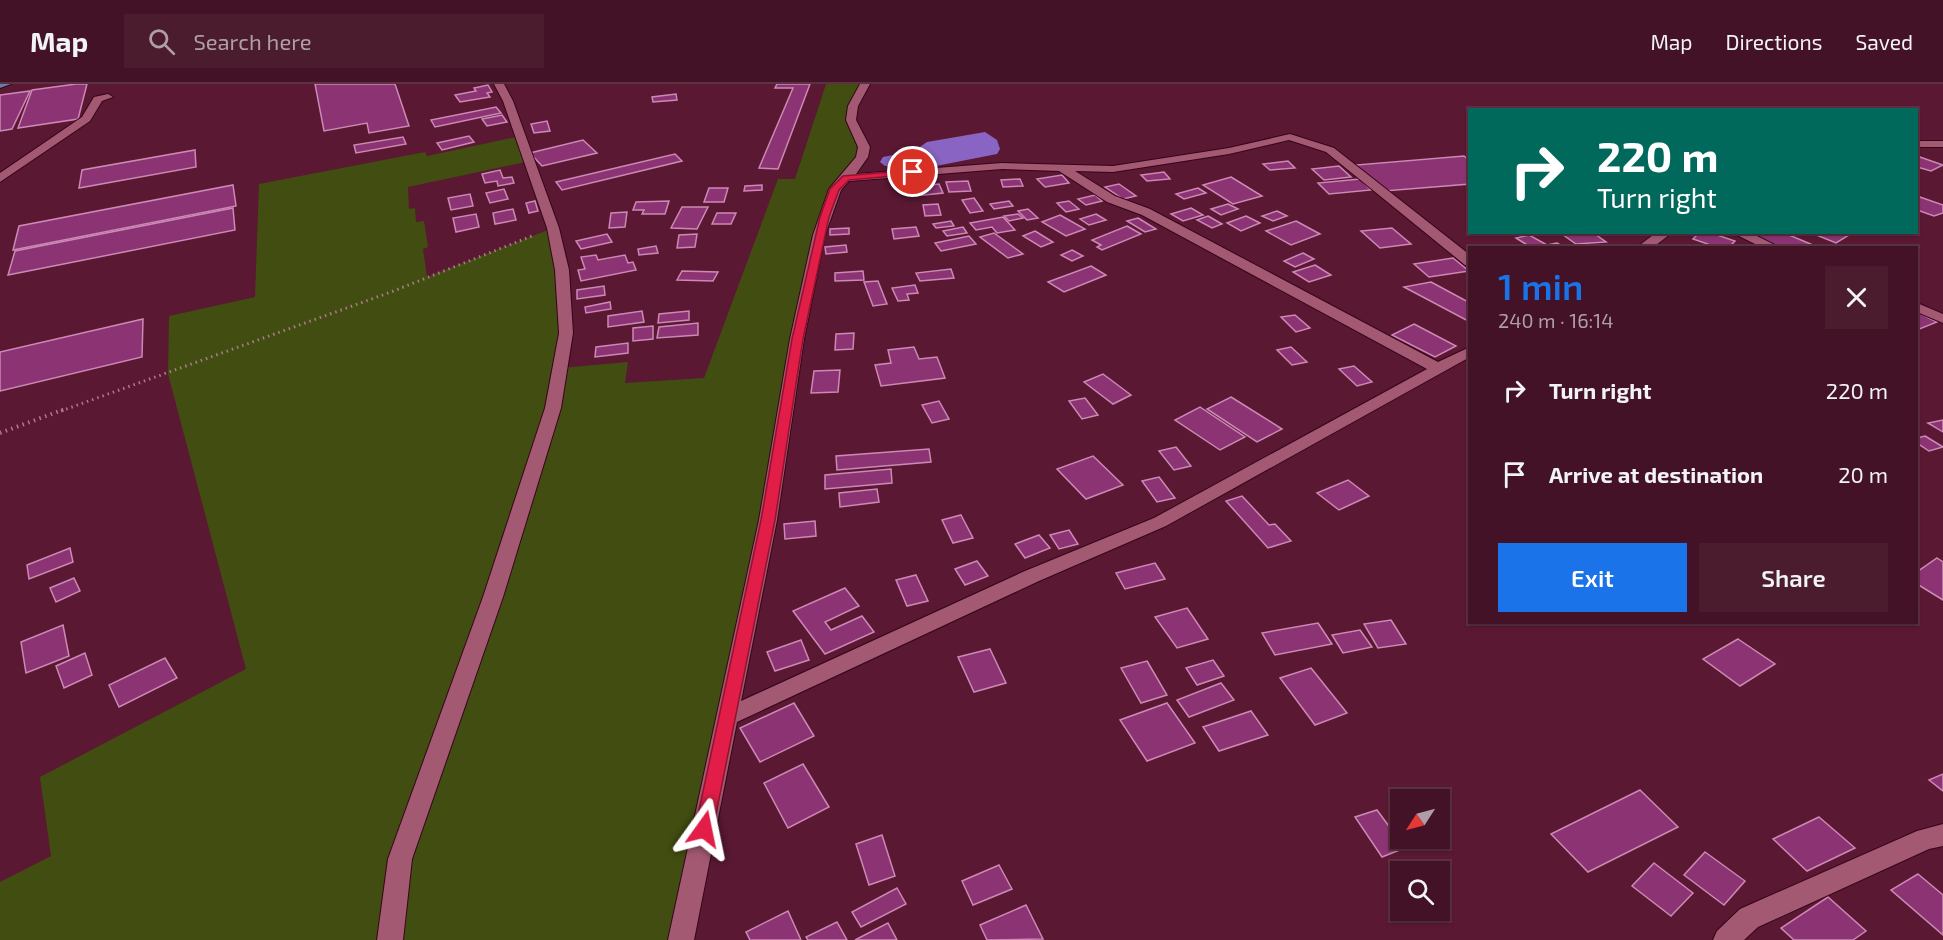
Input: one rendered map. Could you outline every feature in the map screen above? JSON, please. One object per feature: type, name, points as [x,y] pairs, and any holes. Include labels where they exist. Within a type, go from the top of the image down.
[{"type":"main road","points":[[0,85],[6,84]]},
{"type":"street","points":[[390,940],[400,859],[492,597],[553,408],[566,333],[562,270],[553,228],[508,101],[499,84]]},
{"type":"street","points":[[681,940],[768,520],[797,339],[819,235],[835,189],[847,178],[862,157],[864,147],[851,120],[853,106],[865,84]]},
{"type":"street","points":[[0,178],[86,119],[98,99],[108,97]]},
{"type":"street","points":[[847,178],[1002,166],[1113,169],[1229,151],[1290,138],[1330,150],[1468,260]]},
{"type":"street","points":[[1918,144],[1943,144]]},
{"type":"street","points":[[1060,167],[1111,199],[1146,212],[1438,369]]},
{"type":"street","points":[[1645,246],[1664,234]]},
{"type":"street","points":[[1742,234],[1769,246]]},
{"type":"street","points":[[1918,307],[1943,319]]},
{"type":"street","points":[[727,717],[1032,576],[1160,522],[1468,352]]},
{"type":"street","points":[[1726,940],[1749,918],[1926,839],[1943,835]]},
{"type":"path","points":[[0,433],[391,292],[553,228]]},
{"type":"green space","points":[[826,84],[865,84],[851,120],[864,147],[824,217],[681,940],[0,940],[0,882],[51,856],[40,777],[246,669],[168,374],[169,316],[255,297],[259,184],[425,152],[427,156],[521,136],[530,161],[408,187],[409,209],[415,208],[416,222],[424,221],[428,247],[423,249],[427,277],[553,228],[562,270],[560,368],[628,362],[625,383],[704,378],[778,179],[795,179]]},
{"type":"shaded area","points":[[985,132],[997,140],[1000,149],[997,154],[936,166],[885,166],[880,162],[883,157],[914,151],[927,142]]},
{"type":"building","points":[[87,84],[78,119],[18,128],[32,90]]},
{"type":"building","points":[[315,84],[395,84],[409,126],[369,133],[367,123],[324,131]]},
{"type":"building","points":[[777,84],[810,84],[778,169],[759,168],[793,88],[775,88]]},
{"type":"building","points":[[488,85],[492,92],[487,93],[490,97],[460,102],[455,95],[476,91],[474,88]]},
{"type":"building","points":[[30,91],[12,129],[0,131],[0,95]]},
{"type":"building","points":[[676,94],[677,100],[653,102],[652,97]]},
{"type":"building","points":[[496,107],[501,113],[435,127],[431,120]]},
{"type":"building","points":[[502,115],[507,122],[487,126],[482,119]]},
{"type":"building","points":[[547,121],[550,131],[534,133],[531,124]]},
{"type":"building","points":[[469,136],[474,142],[442,150],[437,143]]},
{"type":"building","points":[[403,137],[406,144],[356,153],[354,145]]},
{"type":"building","points":[[583,140],[597,153],[542,166],[530,153]]},
{"type":"building","points":[[195,150],[196,167],[79,188],[82,170]]},
{"type":"building","points":[[675,154],[682,161],[562,190],[556,182]]},
{"type":"building","points":[[1464,156],[1468,159],[1468,184],[1384,191],[1356,165]]},
{"type":"building","points":[[1918,156],[1943,165],[1931,171],[1918,167]]},
{"type":"building","points":[[1288,161],[1295,168],[1270,170],[1263,164]]},
{"type":"building","points":[[1339,166],[1351,177],[1324,180],[1312,169]]},
{"type":"building","points":[[500,170],[503,178],[512,177],[514,183],[498,186],[497,181],[485,183],[482,174]]},
{"type":"building","points":[[1164,172],[1170,179],[1147,181],[1141,175]]},
{"type":"building","points":[[1062,175],[1069,183],[1045,187],[1037,179]]},
{"type":"building","points":[[1231,177],[1262,196],[1233,204],[1203,185]]},
{"type":"building","points":[[1020,179],[1023,186],[1003,187],[1001,180]]},
{"type":"building","points":[[1360,179],[1371,190],[1329,194],[1318,183]]},
{"type":"building","points":[[968,181],[971,191],[949,192],[946,182]]},
{"type":"building","points":[[939,184],[943,193],[915,196],[911,187]]},
{"type":"building","points":[[1119,184],[1136,196],[1123,199],[1105,187]]},
{"type":"building","points":[[233,185],[236,206],[13,250],[19,226]]},
{"type":"building","points":[[762,185],[762,190],[744,191],[745,186]]},
{"type":"building","points":[[709,188],[728,188],[724,202],[704,202]]},
{"type":"building","points":[[1198,188],[1206,193],[1184,199],[1176,194]]},
{"type":"building","points":[[504,189],[508,199],[490,203],[486,193]]},
{"type":"building","points":[[470,194],[473,206],[451,210],[448,198]]},
{"type":"building","points":[[1095,195],[1102,201],[1086,205],[1078,199]]},
{"type":"building","points":[[1918,196],[1943,205],[1943,213],[1934,216],[1918,210]]},
{"type":"building","points":[[974,198],[983,211],[970,213],[962,200]]},
{"type":"building","points":[[535,201],[538,211],[529,213],[526,203]]},
{"type":"building","points":[[669,201],[665,214],[642,214],[644,210],[633,210],[636,202]]},
{"type":"building","points":[[1009,201],[1013,206],[994,209],[990,204]]},
{"type":"building","points":[[1069,201],[1079,209],[1066,212],[1057,203]]},
{"type":"building","points":[[938,204],[941,215],[925,216],[923,205]]},
{"type":"building","points":[[1228,204],[1238,209],[1221,215],[1211,209]]},
{"type":"building","points":[[682,207],[708,207],[697,229],[671,228]]},
{"type":"building","points":[[233,208],[235,230],[8,275],[15,251]]},
{"type":"building","points":[[1191,208],[1203,215],[1183,221],[1171,214]]},
{"type":"building","points":[[513,209],[516,220],[495,224],[493,213]]},
{"type":"building","points":[[1028,209],[1038,218],[1027,220],[1018,211]]},
{"type":"building","points":[[1277,211],[1287,216],[1273,221],[1262,216]]},
{"type":"building","points":[[627,212],[625,227],[609,228],[611,213]]},
{"type":"building","points":[[717,213],[736,213],[731,224],[712,224]]},
{"type":"building","points":[[476,214],[479,227],[456,232],[453,218]]},
{"type":"building","points":[[1018,214],[1023,218],[1009,221],[1004,216]]},
{"type":"building","points":[[1096,214],[1106,220],[1089,225],[1080,219]]},
{"type":"building","points":[[1060,215],[1085,229],[1066,236],[1042,222]]},
{"type":"building","points":[[1208,216],[1222,224],[1212,228],[1197,220]]},
{"type":"building","points":[[1246,216],[1260,223],[1241,231],[1227,223]]},
{"type":"building","points":[[1003,217],[1015,230],[997,233],[992,227],[976,230],[970,223]]},
{"type":"building","points":[[1138,218],[1156,229],[1145,232],[1127,221]]},
{"type":"building","points":[[951,221],[954,226],[936,228],[933,224]]},
{"type":"building","points":[[1296,221],[1320,234],[1291,245],[1266,231]]},
{"type":"building","points":[[1127,226],[1141,234],[1102,250],[1097,247],[1101,245],[1092,240]]},
{"type":"building","points":[[916,227],[919,236],[894,239],[892,229]]},
{"type":"building","points":[[963,227],[967,233],[947,236],[943,231]]},
{"type":"building","points":[[849,228],[849,234],[830,235],[830,229]]},
{"type":"building","points":[[1392,228],[1411,244],[1380,248],[1361,231]]},
{"type":"building","points":[[1035,231],[1053,242],[1041,247],[1023,236]]},
{"type":"building","points":[[994,233],[1023,254],[1008,258],[980,237]]},
{"type":"building","points":[[607,234],[612,242],[581,249],[576,241]]},
{"type":"building","points":[[697,234],[695,247],[677,248],[679,235]]},
{"type":"building","points":[[1562,234],[1595,234],[1606,242],[1576,244]]},
{"type":"building","points":[[1698,234],[1714,234],[1735,241],[1730,246],[1713,246],[1693,239]]},
{"type":"building","points":[[1748,234],[1787,234],[1815,246],[1775,246]]},
{"type":"building","points":[[1814,234],[1851,234],[1836,243]]},
{"type":"building","points":[[1529,235],[1547,245],[1557,243],[1562,246],[1529,246],[1516,238]]},
{"type":"building","points":[[969,236],[976,244],[941,251],[935,243]]},
{"type":"building","points":[[846,245],[847,252],[826,254],[825,247]]},
{"type":"building","points":[[656,246],[658,253],[639,255],[638,249]]},
{"type":"building","points":[[1072,250],[1083,256],[1072,261],[1061,255]]},
{"type":"building","points":[[1303,253],[1314,259],[1295,267],[1284,261]]},
{"type":"building","points":[[596,255],[598,260],[625,255],[628,263],[633,262],[636,270],[581,281],[578,270],[585,269],[581,257]]},
{"type":"building","points":[[1453,258],[1468,271],[1429,277],[1414,264]]},
{"type":"building","points":[[1315,265],[1331,275],[1309,282],[1293,272]]},
{"type":"building","points":[[1091,266],[1106,275],[1064,292],[1048,282]]},
{"type":"building","points":[[951,269],[954,278],[920,281],[916,273]]},
{"type":"building","points":[[682,271],[718,272],[713,281],[677,280]]},
{"type":"building","points":[[863,271],[864,280],[835,281],[835,273]]},
{"type":"building","points":[[878,281],[887,304],[873,306],[864,282]]},
{"type":"building","points":[[1431,282],[1468,302],[1468,321],[1404,287]]},
{"type":"building","points":[[915,285],[918,293],[907,294],[909,300],[898,301],[892,288]]},
{"type":"building","points":[[604,286],[605,295],[577,299],[577,290]]},
{"type":"building","points":[[610,302],[611,309],[586,313],[585,307]]},
{"type":"building","points":[[642,311],[644,322],[608,327],[608,316]]},
{"type":"building","points":[[689,311],[689,320],[658,323],[659,314]]},
{"type":"building","points":[[1918,312],[1937,322],[1918,330]]},
{"type":"building","points":[[1295,315],[1310,328],[1296,332],[1281,317]]},
{"type":"building","points":[[143,319],[142,357],[0,391],[0,352]]},
{"type":"building","points":[[698,323],[698,335],[657,338],[659,327]]},
{"type":"building","points":[[1414,324],[1456,346],[1435,357],[1392,335]]},
{"type":"building","points":[[653,326],[653,339],[633,341],[633,328]]},
{"type":"building","points":[[854,333],[853,349],[835,350],[836,334]]},
{"type":"building","points":[[628,343],[628,353],[595,357],[596,347]]},
{"type":"building","points":[[914,347],[919,359],[937,357],[945,378],[881,386],[875,365],[891,363],[888,350]]},
{"type":"building","points":[[1291,347],[1307,362],[1292,365],[1277,350]]},
{"type":"building","points":[[1354,366],[1372,382],[1357,386],[1339,369]]},
{"type":"building","points":[[840,370],[838,392],[811,393],[814,371]]},
{"type":"building","points":[[1103,374],[1131,395],[1113,404],[1084,382]]},
{"type":"building","points":[[1231,397],[1282,429],[1257,442],[1207,409]]},
{"type":"building","points":[[1085,398],[1098,415],[1082,419],[1069,401]]},
{"type":"building","points":[[939,401],[949,419],[932,423],[922,405]]},
{"type":"building","points":[[1200,407],[1245,437],[1220,450],[1175,420]]},
{"type":"building","points":[[1943,420],[1943,432],[1928,423]]},
{"type":"building","points":[[1925,436],[1943,447],[1929,451],[1918,444],[1918,438]]},
{"type":"building","points":[[1176,447],[1191,466],[1174,470],[1159,451]]},
{"type":"building","points":[[929,449],[931,462],[837,470],[836,456]]},
{"type":"building","points":[[1093,456],[1123,485],[1086,499],[1057,469]]},
{"type":"building","points":[[891,469],[892,483],[825,489],[825,475]]},
{"type":"building","points":[[1159,477],[1175,498],[1157,502],[1142,481]]},
{"type":"building","points":[[1348,480],[1369,496],[1339,510],[1317,493]]},
{"type":"building","points":[[877,489],[879,502],[840,507],[839,493]]},
{"type":"building","points":[[1242,496],[1269,525],[1275,524],[1291,541],[1268,548],[1226,501]]},
{"type":"building","points":[[961,515],[973,538],[953,543],[942,520]]},
{"type":"building","points":[[815,521],[816,536],[785,539],[784,524]]},
{"type":"building","points":[[1069,530],[1078,544],[1059,549],[1050,535]]},
{"type":"building","points":[[1039,535],[1050,548],[1025,558],[1015,544]]},
{"type":"building","points":[[70,548],[73,562],[29,579],[27,565]]},
{"type":"building","points":[[1937,558],[1943,562],[1943,600],[1918,585],[1918,571]]},
{"type":"building","points":[[977,561],[988,576],[965,585],[955,569]]},
{"type":"building","points":[[1155,563],[1165,579],[1125,589],[1116,573]]},
{"type":"building","points":[[916,575],[928,601],[907,606],[896,580]]},
{"type":"building","points":[[74,578],[80,591],[56,602],[50,588]]},
{"type":"building","points":[[845,588],[859,606],[825,622],[831,630],[862,616],[874,632],[825,654],[793,611]]},
{"type":"building","points":[[1187,608],[1208,639],[1177,648],[1155,617]]},
{"type":"building","points":[[1391,620],[1406,644],[1378,648],[1364,624]]},
{"type":"building","points":[[1318,623],[1332,644],[1275,655],[1262,633]]},
{"type":"building","points":[[63,625],[69,656],[26,673],[21,642]]},
{"type":"building","points":[[1360,630],[1372,647],[1343,653],[1332,635]]},
{"type":"building","points":[[1738,639],[1775,664],[1740,686],[1703,659]]},
{"type":"building","points":[[801,640],[809,660],[775,671],[767,652]]},
{"type":"building","points":[[990,649],[1006,683],[974,692],[958,657]]},
{"type":"building","points":[[85,653],[92,675],[64,688],[56,666]]},
{"type":"building","points":[[165,658],[177,678],[119,707],[109,685]]},
{"type":"building","points":[[1213,660],[1224,676],[1197,685],[1186,668]]},
{"type":"building","points":[[1147,661],[1167,695],[1141,703],[1121,668]]},
{"type":"building","points":[[1311,668],[1347,713],[1315,725],[1280,678]]},
{"type":"building","points":[[1221,683],[1234,700],[1189,717],[1177,700]]},
{"type":"building","points":[[794,703],[814,736],[760,762],[740,728]]},
{"type":"building","points":[[1167,703],[1195,743],[1147,761],[1120,720]]},
{"type":"building","points":[[1251,711],[1268,735],[1219,751],[1203,727]]},
{"type":"building","points":[[803,764],[829,807],[788,828],[764,783]]},
{"type":"building","points":[[1943,774],[1943,791],[1929,780]]},
{"type":"building","points":[[1640,790],[1678,827],[1588,872],[1551,834]]},
{"type":"building","points":[[1377,810],[1390,828],[1390,849],[1402,849],[1382,857],[1355,817]]},
{"type":"building","points":[[1819,817],[1855,848],[1807,871],[1773,839]]},
{"type":"building","points":[[882,835],[895,876],[869,885],[856,844]]},
{"type":"building","points":[[1705,852],[1745,881],[1724,905],[1684,875]]},
{"type":"building","points":[[1654,863],[1693,893],[1671,916],[1632,886]]},
{"type":"building","points":[[999,865],[1012,889],[973,905],[962,881]]},
{"type":"building","points":[[1918,874],[1943,895],[1943,935],[1891,890]]},
{"type":"building","points":[[897,888],[906,904],[861,927],[852,912]]},
{"type":"building","points":[[1828,897],[1866,931],[1853,940],[1794,940],[1781,928]]},
{"type":"building","points":[[1026,905],[1043,939],[987,940],[980,925]]},
{"type":"building","points":[[788,911],[801,940],[750,940],[746,932]]},
{"type":"building","points":[[837,922],[847,940],[808,940],[806,937]]},
{"type":"building","points":[[888,923],[897,940],[855,940]]},
{"type":"route","points":[[704,829],[768,520],[797,339],[824,217],[835,189],[847,178],[913,172]]}]
